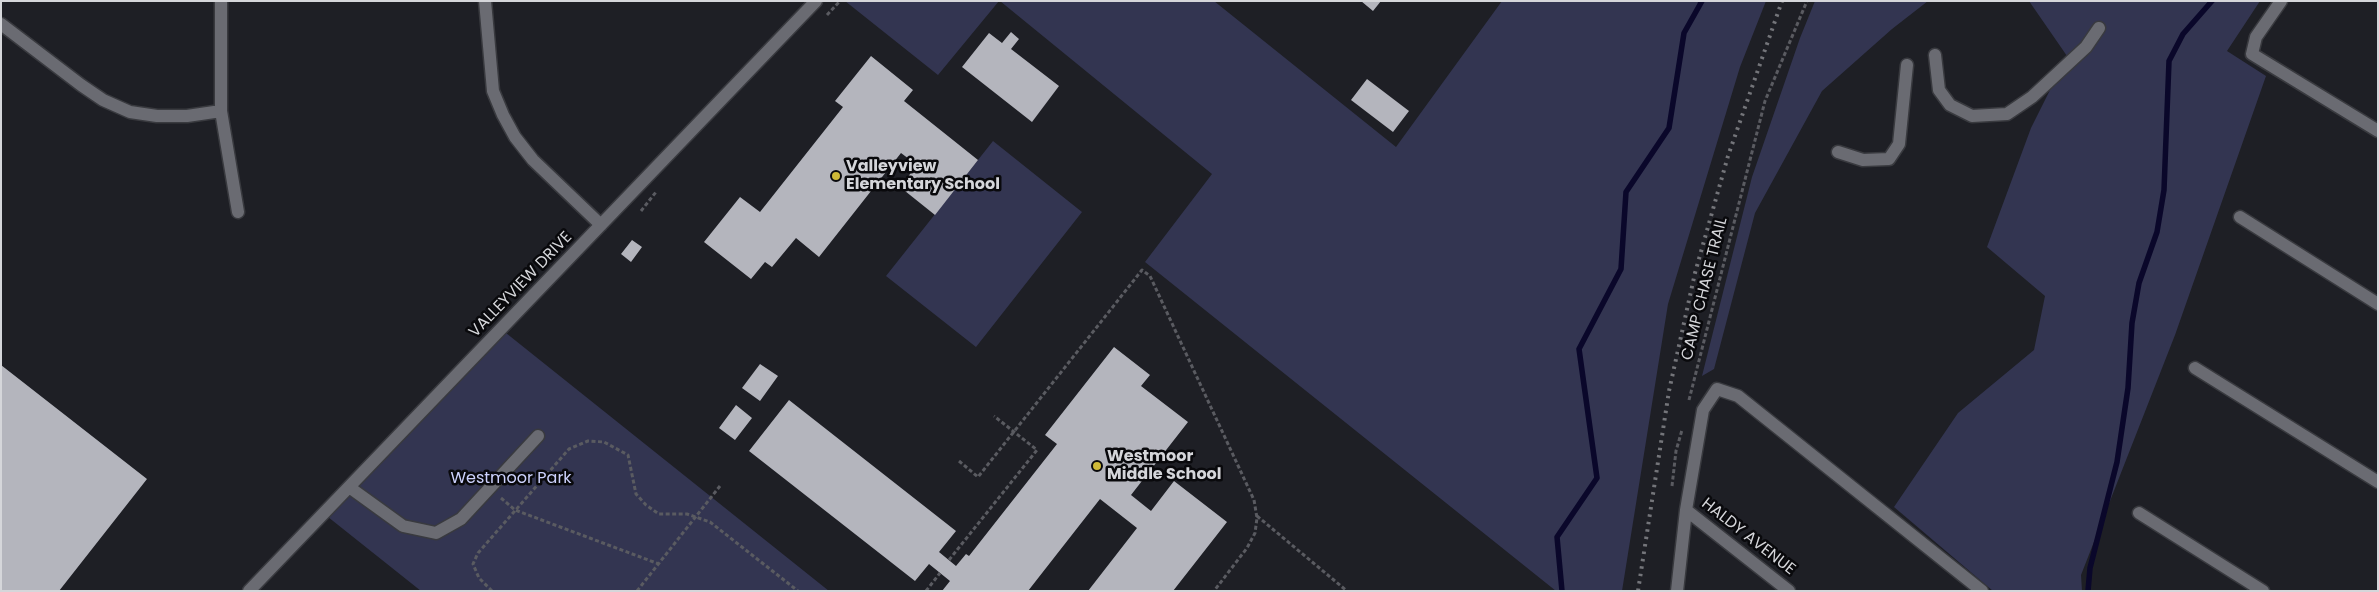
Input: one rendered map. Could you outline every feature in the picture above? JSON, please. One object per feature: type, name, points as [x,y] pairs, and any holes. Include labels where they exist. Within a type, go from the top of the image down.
[{"type":"street","points":[[221,1],[221,112],[238,212]]},
{"type":"street","points":[[485,1],[493,91],[503,115],[515,138],[533,160],[601,225]]},
{"type":"street","name":"VALLEYVIEW DRIVE","points":[[249,591],[816,1]]},
{"type":"street","points":[[2281,1],[2256,37],[2252,54],[2378,131]]},
{"type":"street","points":[[1,24],[81,85],[103,100],[130,112],[157,116],[187,116],[221,112]]},
{"type":"street","points":[[1935,55],[1939,90],[1950,105],[1972,116],[2007,114],[2045,84],[2086,47],[2099,28]]},
{"type":"street","points":[[1838,152],[1863,160],[1890,159],[1899,144],[1907,65]]},
{"type":"street","points":[[2240,218],[2378,304]]},
{"type":"street","points":[[2195,368],[2378,482]]},
{"type":"street","points":[[1677,591],[1686,510],[1703,410],[1717,389],[1738,396],[1982,591]]},
{"type":"street","points":[[349,487],[403,526],[436,534],[461,519],[538,436]]},
{"type":"street","name":"HALDY AVENUE","points":[[1686,510],[1789,591]]},
{"type":"street","points":[[2139,514],[2263,591]]},
{"type":"path","name":"CAMP CHASE TRAIL","points":[[1688,404],[1765,101],[1806,1]]},
{"type":"path","points":[[959,461],[978,477],[1142,270],[1150,276],[1254,500],[1257,516],[1255,533],[1247,548],[1214,591]]},
{"type":"path","points":[[949,560],[1037,450],[994,416]]},
{"type":"path","points":[[1671,495],[1676,451],[1684,423]]},
{"type":"path","points":[[492,591],[479,578],[473,564],[478,552],[569,449],[588,441],[604,442],[628,455],[636,494],[653,510],[659,514],[687,514],[710,522],[798,591]]},
{"type":"path","points":[[638,591],[720,486]]},
{"type":"path","points":[[489,488],[515,510],[659,564]]},
{"type":"path","points":[[1257,516],[1347,591]]},
{"type":"path","points":[[926,591],[940,573]]},
{"type":"green space","points":[[845,1],[999,1],[938,75]]},
{"type":"green space","points":[[1000,1],[1214,1],[1396,147],[1502,1],[1696,1],[1700,4],[1703,1],[1766,1],[1740,67],[1668,304],[1622,591],[1556,591],[1145,262],[1212,174]]},
{"type":"green space","points":[[1815,1],[1928,1],[1892,29],[1822,91],[1755,213],[1714,369],[1702,376],[1752,177],[1800,38]]},
{"type":"green space","points":[[2029,1],[2260,1],[2227,51],[2266,76],[2175,335],[2081,575],[2082,591],[1993,591],[1894,507],[1958,413],[2034,350],[2045,296],[1987,247],[2031,128],[2067,56]]},
{"type":"green space","points":[[993,141],[1082,212],[976,347],[886,276]]},
{"type":"green space","name":"Westmoor Park","points":[[501,329],[829,591],[421,591],[323,513]]},
{"type":"building","points":[[1361,1],[1381,1],[1373,11]]},
{"type":"building","points":[[1011,32],[1019,39],[1011,49],[1059,86],[1032,122],[962,67],[989,33],[1002,43]]},
{"type":"building","name":"Valleyview Elementary School","points":[[871,56],[913,90],[904,101],[978,160],[935,215],[900,187],[917,165],[901,153],[819,257],[796,238],[772,267],[765,262],[751,279],[704,242],[740,197],[760,212],[843,107],[835,101]]},
{"type":"building","points":[[1367,79],[1409,111],[1393,132],[1351,100]]},
{"type":"building","points":[[632,240],[642,247],[631,262],[621,254]]},
{"type":"building","name":"Westmoor Middle School","points":[[1114,347],[1150,375],[1141,386],[1188,422],[1131,495],[1151,511],[1174,481],[1227,522],[1173,591],[1088,591],[1137,528],[1100,499],[1028,591],[942,591],[950,581],[929,564],[915,581],[749,451],[789,400],[956,531],[939,552],[956,566],[966,554],[969,556],[1057,444],[1045,435]]},
{"type":"building","points":[[760,364],[778,376],[760,401],[742,388]]},
{"type":"building","points":[[1,365],[147,479],[59,591],[1,591]]},
{"type":"building","points":[[736,405],[752,418],[735,440],[719,428]]},
{"type":"waterway","points":[[1562,591],[1557,537],[1597,478],[1579,349],[1621,269],[1626,192],[1669,128],[1684,33],[1702,1]]},
{"type":"waterway","points":[[2088,591],[2090,568],[2117,462],[2128,388],[2132,323],[2139,283],[2157,232],[2164,190],[2169,61],[2183,34],[2212,1]]},
{"type":"railway","points":[[1638,591],[1669,391],[1695,273],[1728,156],[1782,1]]},
{"type":"place","name":"Valleyview Elementary School","points":[[836,176]]},
{"type":"place","name":"Westmoor Middle School","points":[[1097,466]]}]
